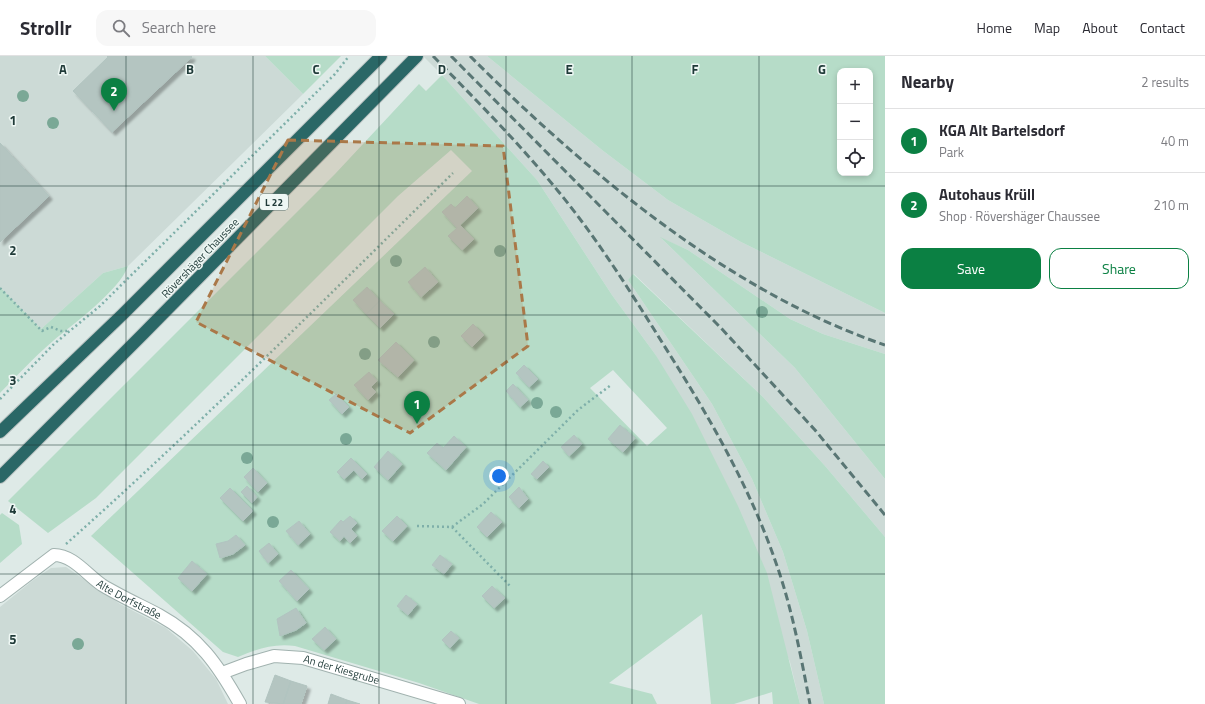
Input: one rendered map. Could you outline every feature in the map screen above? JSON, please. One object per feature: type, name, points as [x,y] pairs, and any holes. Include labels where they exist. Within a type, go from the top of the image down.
[{"type":"highway","name":"Rövershäger Chaussee","points":[[0,432],[128,308],[381,56]]},
{"type":"highway","name":"Rövershäger Chaussee","points":[[0,477],[149,329],[417,56]]},
{"type":"street","points":[[0,596],[54,555]]},
{"type":"street","name":"Alte Dorfstraße","points":[[54,555],[63,555],[102,585],[160,616],[188,634],[208,654],[222,673],[240,704]]},
{"type":"street","name":"An der Kiesgrube","points":[[222,673],[274,656],[303,658],[459,704]]},
{"type":"path","points":[[0,399],[54,344],[100,306],[335,74],[349,56]]},
{"type":"path","points":[[54,555],[146,473],[233,390],[453,172]]},
{"type":"path","points":[[0,288],[42,331],[51,327],[61,331],[70,332]]},
{"type":"path","points":[[417,526],[452,527],[483,504],[578,410],[611,385]]},
{"type":"path","points":[[452,527],[511,587]]},
{"type":"highlighted area","points":[[288,140],[503,146],[528,346],[410,433],[196,322]]},
{"type":"shaded area","points":[[0,56],[265,56],[303,94],[128,266],[103,273],[41,329],[0,287]]},
{"type":"shaded area","points":[[423,56],[487,56],[602,150],[668,200],[741,242],[885,313],[885,354],[823,334],[790,319],[688,250],[661,238],[795,368],[885,479],[885,537],[826,467],[763,397],[634,274],[628,280],[712,404],[752,479],[783,552],[807,631],[824,704],[800,704],[790,662],[655,354],[612,295],[537,180]]},
{"type":"shaded area","points":[[66,567],[120,604],[166,628],[193,651],[216,679],[228,704],[0,704],[0,607],[32,581],[51,568]]},
{"type":"green space","points":[[265,56],[341,56],[303,94]]},
{"type":"green space","points":[[487,56],[885,56],[885,313],[741,242],[668,200],[602,150]]},
{"type":"green space","points":[[442,75],[537,180],[612,295],[655,354],[692,414],[738,506],[767,573],[800,704],[773,704],[772,692],[734,704],[711,704],[702,614],[609,683],[652,694],[657,704],[479,704],[419,683],[295,646],[280,645],[266,647],[238,657],[223,652],[91,536],[472,171],[451,150],[398,196],[96,498],[48,533],[8,501],[335,174],[419,84],[426,91]],"holes":[[[613,370],[667,428],[647,446],[590,388]]]},
{"type":"green space","points":[[660,237],[688,250],[790,319],[823,334],[885,354],[885,479],[795,368]]},
{"type":"green space","points":[[128,266],[116,285],[106,296],[46,347],[0,393],[0,287],[41,329],[103,273]]},
{"type":"green space","points":[[633,274],[763,397],[826,467],[885,537],[885,704],[824,704],[807,631],[783,552],[752,479],[712,404],[628,280]]},
{"type":"green space","points":[[2,513],[19,525],[22,544],[0,563],[0,515]]},
{"type":"building","points":[[107,56],[192,57],[112,132],[73,91],[108,57]]},
{"type":"building","points":[[0,143],[49,196],[0,242]]},
{"type":"building","points":[[467,196],[478,208],[460,225],[474,239],[462,250],[448,236],[457,228],[442,212],[451,204],[455,208]]},
{"type":"building","points":[[425,267],[438,282],[421,297],[408,282]]},
{"type":"building","points":[[367,287],[380,301],[366,314],[353,300]]},
{"type":"building","points":[[380,301],[394,314],[380,328],[366,314]]},
{"type":"building","points":[[473,324],[484,335],[472,347],[461,336]]},
{"type":"building","points":[[396,342],[414,360],[398,377],[378,360]]},
{"type":"building","points":[[524,365],[538,379],[529,387],[516,373]]},
{"type":"building","points":[[369,372],[377,381],[371,387],[376,392],[368,400],[354,385]]},
{"type":"building","points":[[513,384],[528,400],[520,407],[506,391]]},
{"type":"building","points":[[336,394],[349,407],[342,414],[329,400]]},
{"type":"building","points":[[620,425],[635,438],[623,452],[608,439]]},
{"type":"building","points":[[574,435],[582,444],[569,456],[561,447]]},
{"type":"building","points":[[454,436],[466,447],[446,470],[427,453],[437,443],[443,448]]},
{"type":"building","points":[[388,451],[402,464],[388,480],[374,467]]},
{"type":"building","points":[[351,458],[367,474],[362,479],[354,470],[344,479],[337,472]]},
{"type":"building","points":[[543,461],[549,467],[537,479],[531,474]]},
{"type":"building","points":[[253,468],[267,483],[258,492],[244,477]]},
{"type":"building","points":[[247,486],[257,497],[252,503],[241,492]]},
{"type":"building","points":[[519,487],[528,499],[519,508],[509,497]]},
{"type":"building","points":[[230,488],[253,511],[243,521],[220,498]]},
{"type":"building","points":[[491,512],[502,522],[487,537],[477,527]]},
{"type":"building","points":[[350,516],[357,523],[351,529],[357,536],[350,543],[344,536],[340,541],[330,532],[341,520],[343,522]]},
{"type":"building","points":[[397,516],[407,526],[393,541],[382,531]]},
{"type":"building","points":[[299,521],[310,534],[298,545],[286,531]]},
{"type":"building","points":[[236,535],[245,545],[233,554],[220,558],[216,544],[228,541]]},
{"type":"building","points":[[269,543],[278,554],[268,563],[259,551]]},
{"type":"building","points":[[440,555],[452,564],[444,574],[432,565]]},
{"type":"building","points":[[192,561],[207,574],[192,591],[178,578]]},
{"type":"building","points":[[291,570],[309,589],[297,601],[279,581]]},
{"type":"building","points":[[492,586],[505,598],[494,608],[482,596]]},
{"type":"building","points":[[406,595],[417,604],[408,615],[397,606]]},
{"type":"building","points":[[296,608],[306,623],[296,630],[280,636],[277,619]]},
{"type":"building","points":[[325,627],[336,639],[324,650],[312,639]]},
{"type":"building","points":[[451,631],[459,638],[450,648],[442,640]]},
{"type":"building","points":[[275,675],[291,681],[283,704],[265,702]]},
{"type":"building","points":[[291,681],[307,686],[301,704],[283,704]]},
{"type":"building","points":[[331,694],[347,700],[346,704],[328,704]]},
{"type":"building","points":[[347,700],[360,704],[346,704]]},
{"type":"railway","points":[[433,56],[513,139],[573,210],[603,251],[630,292],[715,430],[755,509],[782,580],[800,651],[810,704]]},
{"type":"railway","points":[[451,56],[721,328],[815,430],[885,515]]},
{"type":"railway","points":[[470,56],[561,142],[611,184],[662,224],[715,261],[771,294],[827,322],[885,345]]},
{"type":"place","name":"Autohaus Krüll","points":[[114,111]]},
{"type":"place","name":"KGA Alt Bartelsdorf","points":[[417,424]]}]
